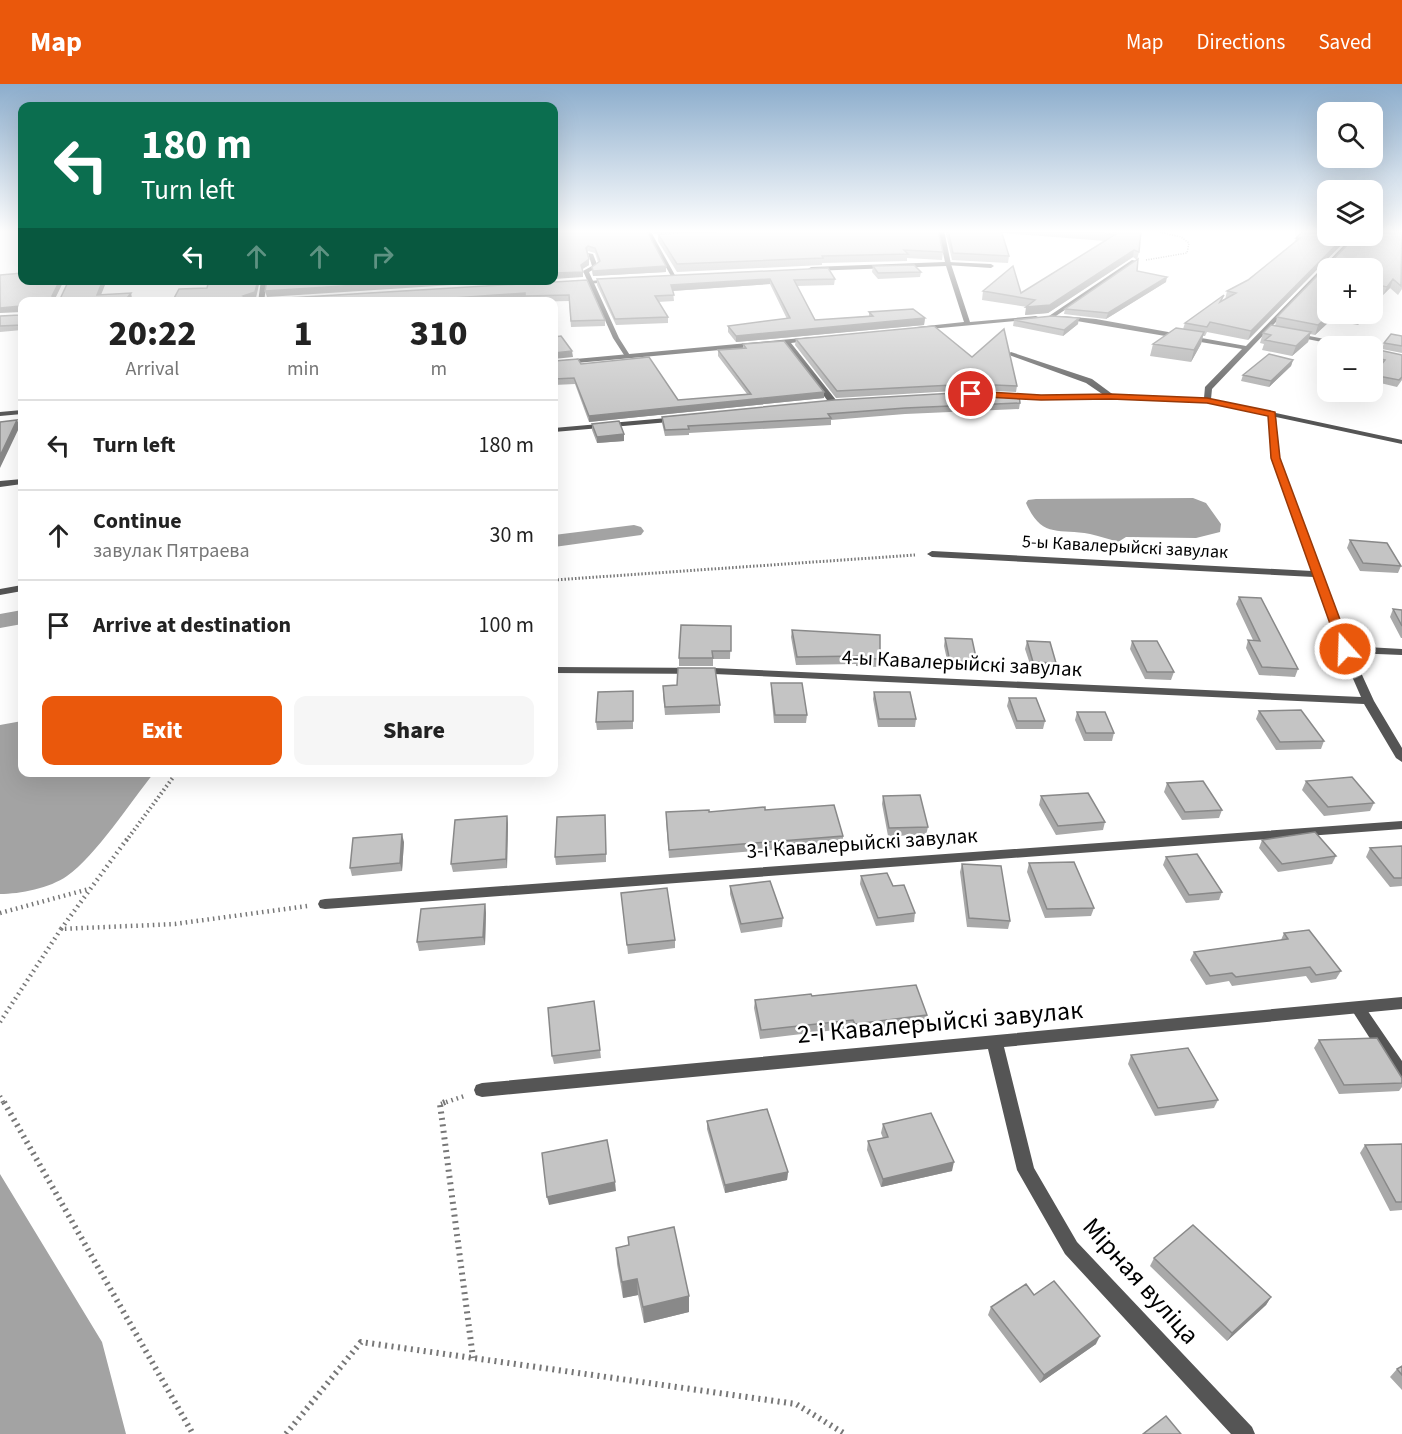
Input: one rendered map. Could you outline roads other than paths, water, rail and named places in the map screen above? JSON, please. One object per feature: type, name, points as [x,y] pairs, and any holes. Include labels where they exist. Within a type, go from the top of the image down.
[{"type":"street","points":[[597,293],[616,338],[628,357]]},
{"type":"street","points":[[958,293],[968,324]]},
{"type":"street","points":[[1052,317],[1087,293]]},
{"type":"street","points":[[1207,400],[1208,389],[1299,293]]},
{"type":"street","points":[[911,329],[1052,317],[1096,321],[1246,348]]},
{"type":"street","points":[[1263,329],[1274,331]]},
{"type":"street","points":[[1285,333],[1317,339]]},
{"type":"street","points":[[558,363],[820,338]]},
{"type":"street","points":[[786,341],[833,402]]},
{"type":"street","points":[[1383,353],[1402,357]]},
{"type":"street","points":[[1011,354],[1089,381],[1111,396]]},
{"type":"street","points":[[994,395],[1041,398],[1111,396],[1207,400],[1402,442]]},
{"type":"street","points":[[821,403],[845,401]]},
{"type":"street","points":[[0,414],[18,412]]},
{"type":"street","points":[[1272,414],[1275,458],[1345,649],[1368,701],[1402,758]]},
{"type":"street","points":[[558,430],[691,417]]},
{"type":"street","points":[[0,484],[18,482]]},
{"type":"street","name":"5-ы Кавалерыйскі завулак","points":[[932,554],[1317,574]]},
{"type":"street","points":[[0,592],[18,589]]},
{"type":"street","points":[[1345,649],[1402,652]]},
{"type":"street","name":"4-ы Кавалерыйскі завулак","points":[[558,670],[714,671],[1368,701]]},
{"type":"street","name":"3-і Кавалерыйскі завулак","points":[[325,904],[1402,825]]},
{"type":"street","name":"2-і Кавалерыйскі завулак","points":[[482,1090],[1402,1003]]},
{"type":"street","points":[[1358,1008],[1402,1074]]},
{"type":"street","name":"Мірная вуліца","points":[[995,1043],[1026,1170],[1071,1248],[1245,1434]]},
{"type":"waterway","points":[[558,540],[634,531]]},
{"type":"waterway","points":[[0,621],[18,618]]}]
